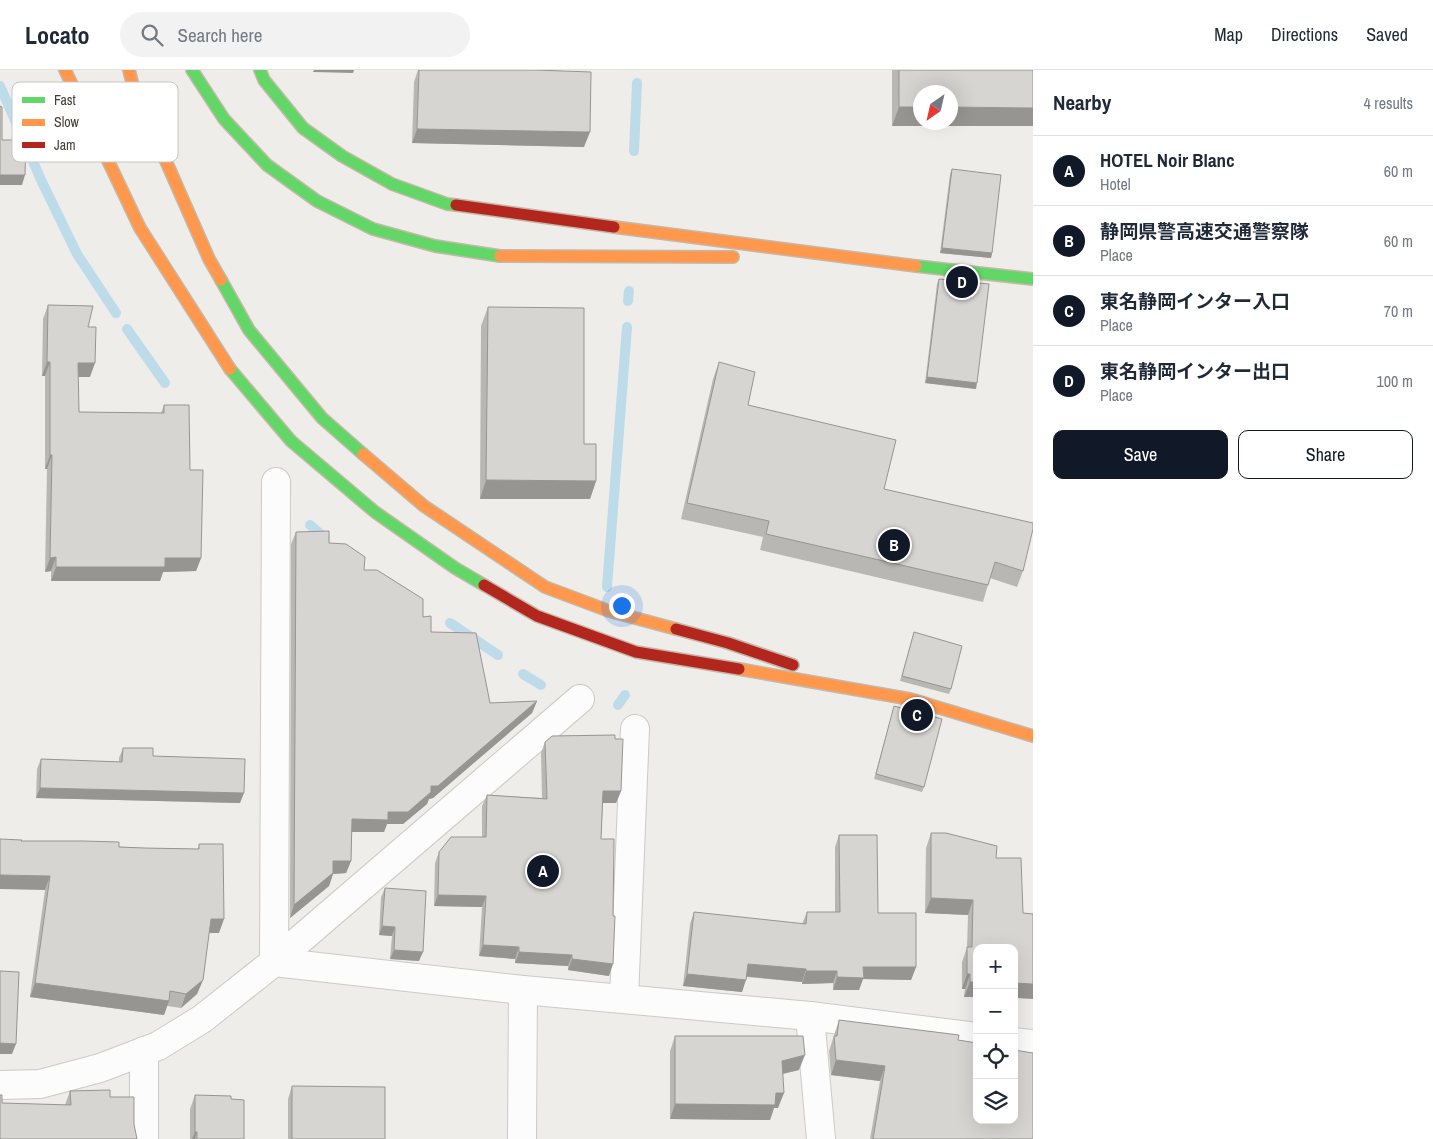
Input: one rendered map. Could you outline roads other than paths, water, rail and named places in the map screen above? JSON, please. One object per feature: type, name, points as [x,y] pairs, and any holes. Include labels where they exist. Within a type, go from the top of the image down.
[{"type":"highway","points":[[65,70],[71,82]]},
{"type":"highway","points":[[192,70],[224,118],[267,165],[317,201],[373,229],[435,246],[506,257],[839,257]]},
{"type":"highway","points":[[260,70],[264,80],[303,128],[342,156],[392,184],[447,204],[839,257],[1033,279]]},
{"type":"highway","points":[[109,162],[140,228],[227,366],[291,441],[375,512],[455,568],[537,616],[636,652],[867,690],[910,699],[1033,736]]},
{"type":"highway","points":[[166,162],[209,259],[248,330],[322,418],[424,506],[545,587],[609,611],[728,643],[867,690]]},
{"type":"highway","points":[[1002,727],[1033,731]]},
{"type":"street","points":[[274,962],[276,482]]},
{"type":"street","points":[[0,1085],[40,1084],[100,1068],[158,1046],[202,1019],[274,962],[580,699]]},
{"type":"street","points":[[624,999],[635,729]]},
{"type":"street","points":[[274,962],[523,990],[810,1016],[973,1036]]},
{"type":"street","points":[[522,1139],[523,990]]},
{"type":"street","points":[[810,1016],[821,1139]]},
{"type":"street","points":[[1018,1042],[1033,1044]]},
{"type":"street","points":[[144,1051],[144,1139]]},
{"type":"waterway","points":[[634,151],[637,83]]},
{"type":"waterway","points":[[0,86],[12,113]]},
{"type":"waterway","points":[[33,162],[77,254],[116,313]]},
{"type":"waterway","points":[[628,301],[629,291]]},
{"type":"waterway","points":[[607,587],[627,327]]},
{"type":"waterway","points":[[127,329],[165,383]]},
{"type":"waterway","points":[[310,525],[325,538]]},
{"type":"waterway","points":[[450,623],[498,655]]},
{"type":"waterway","points":[[523,674],[541,685]]},
{"type":"waterway","points":[[618,705],[625,695]]},
{"type":"place","name":"東名静岡インター出口","points":[[962,282]]},
{"type":"place","name":"静岡県警高速交通警察隊","points":[[894,545]]},
{"type":"place","name":"東名静岡インター入口","points":[[917,715]]},
{"type":"place","name":"HOTEL Noir Blanc","points":[[543,871]]}]
